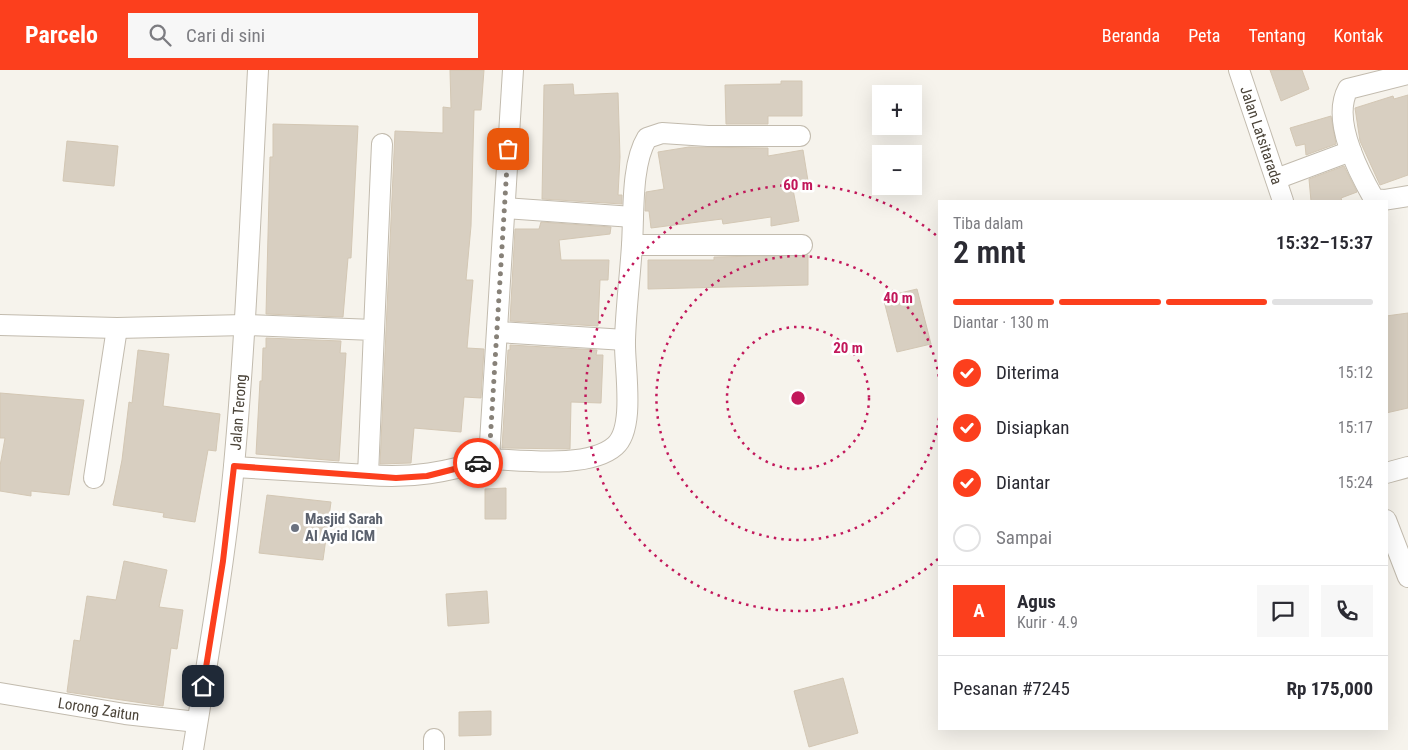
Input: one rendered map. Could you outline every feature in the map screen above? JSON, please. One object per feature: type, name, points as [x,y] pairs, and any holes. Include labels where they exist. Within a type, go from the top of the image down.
[{"type":"street","name":"Jalan Terong","points":[[193,750],[223,561],[234,466],[245,325],[258,70]]},
{"type":"street","points":[[489,460],[513,70]]},
{"type":"street","name":"Jalan Latsitarada","points":[[1239,70],[1283,200]]},
{"type":"street","points":[[1408,74],[1348,89],[1341,107],[1351,151],[1374,199],[1384,200],[1408,196]]},
{"type":"street","points":[[234,466],[396,478],[427,476],[489,460],[582,459],[614,447],[624,434],[626,416],[625,340],[633,217],[640,150],[647,138],[662,133],[708,136],[800,136]]},
{"type":"street","points":[[368,475],[382,144]]},
{"type":"street","points":[[1276,179],[1351,151]]},
{"type":"street","points":[[505,208],[633,217]]},
{"type":"street","points":[[632,245],[802,245]]},
{"type":"street","points":[[0,325],[117,328],[245,325],[374,330]]},
{"type":"street","points":[[94,478],[117,328]]},
{"type":"street","points":[[498,332],[625,340]]},
{"type":"street","points":[[1388,473],[1408,468]]},
{"type":"street","points":[[1388,525],[1408,577]]},
{"type":"street","name":"Lorong Zaitun","points":[[0,693],[125,714],[197,722]]},
{"type":"building","points":[[450,70],[484,70],[481,110],[474,110],[471,226],[466,280],[473,280],[467,348],[484,349],[481,398],[464,397],[461,432],[414,428],[411,463],[380,464],[395,131],[443,133],[443,107],[451,108]]},
{"type":"building","points":[[1270,70],[1302,70],[1309,89],[1281,101]]},
{"type":"building","points":[[781,81],[802,81],[802,116],[768,116],[768,124],[726,124],[725,85],[781,84]]},
{"type":"building","points":[[573,84],[574,95],[618,93],[620,157],[618,195],[622,195],[622,204],[542,199],[544,85]]},
{"type":"building","points":[[1408,95],[1408,175],[1380,185],[1360,141],[1355,108],[1393,96],[1394,99]]},
{"type":"building","points":[[1331,116],[1336,144],[1306,155],[1305,144],[1296,146],[1290,128]]},
{"type":"building","points":[[273,124],[358,126],[351,258],[348,258],[343,317],[266,314],[270,157],[273,157]]},
{"type":"building","points":[[67,141],[118,146],[114,186],[63,181]]},
{"type":"building","points":[[689,147],[768,148],[768,156],[803,150],[808,181],[792,184],[799,221],[771,226],[771,217],[723,224],[722,219],[651,228],[649,211],[645,211],[646,192],[664,189],[658,152]]},
{"type":"building","points":[[1344,166],[1357,192],[1341,198],[1342,200],[1311,200],[1309,179]]},
{"type":"building","points":[[541,222],[611,227],[610,234],[559,240],[561,260],[609,260],[608,280],[600,280],[598,326],[510,321],[515,229],[539,229]]},
{"type":"building","points":[[808,255],[808,285],[648,289],[648,260],[714,260],[714,257]]},
{"type":"building","points":[[917,289],[931,344],[897,352],[883,297]]},
{"type":"building","points":[[1408,313],[1408,408],[1388,413],[1388,316]]},
{"type":"building","points":[[266,338],[341,341],[340,353],[346,353],[339,461],[256,454],[260,381],[262,381],[263,348],[266,348]]},
{"type":"building","points":[[510,345],[597,350],[596,355],[603,355],[601,403],[571,402],[570,449],[502,448],[508,350],[510,350]]},
{"type":"building","points":[[138,350],[169,354],[163,406],[220,414],[216,451],[208,450],[195,522],[163,517],[164,513],[113,505],[122,460],[129,402],[132,403]]},
{"type":"building","points":[[0,393],[84,400],[69,495],[31,491],[31,496],[0,491],[0,466],[5,438],[0,438]]},
{"type":"building","points":[[506,488],[506,519],[485,519],[485,489]]},
{"type":"building","name":"Masjid Sarah Al Ayid ICM","points":[[267,495],[331,502],[323,560],[259,553]]},
{"type":"building","points":[[124,561],[167,570],[159,607],[183,610],[177,649],[171,648],[163,706],[67,692],[74,640],[80,641],[87,596],[116,600]]},
{"type":"building","points":[[487,591],[489,623],[448,626],[446,594]]},
{"type":"building","points":[[843,678],[858,733],[809,747],[794,691]]},
{"type":"building","points":[[491,711],[491,735],[459,736],[459,712]]},
{"type":"way so far","points":[[478,463],[489,460],[508,149]]},
{"type":"place","name":"Masjid Sarah Al Ayid ICM","points":[[295,528]]},
{"type":"route","points":[[203,686],[223,561],[234,466],[396,478],[427,476],[478,463]]}]
